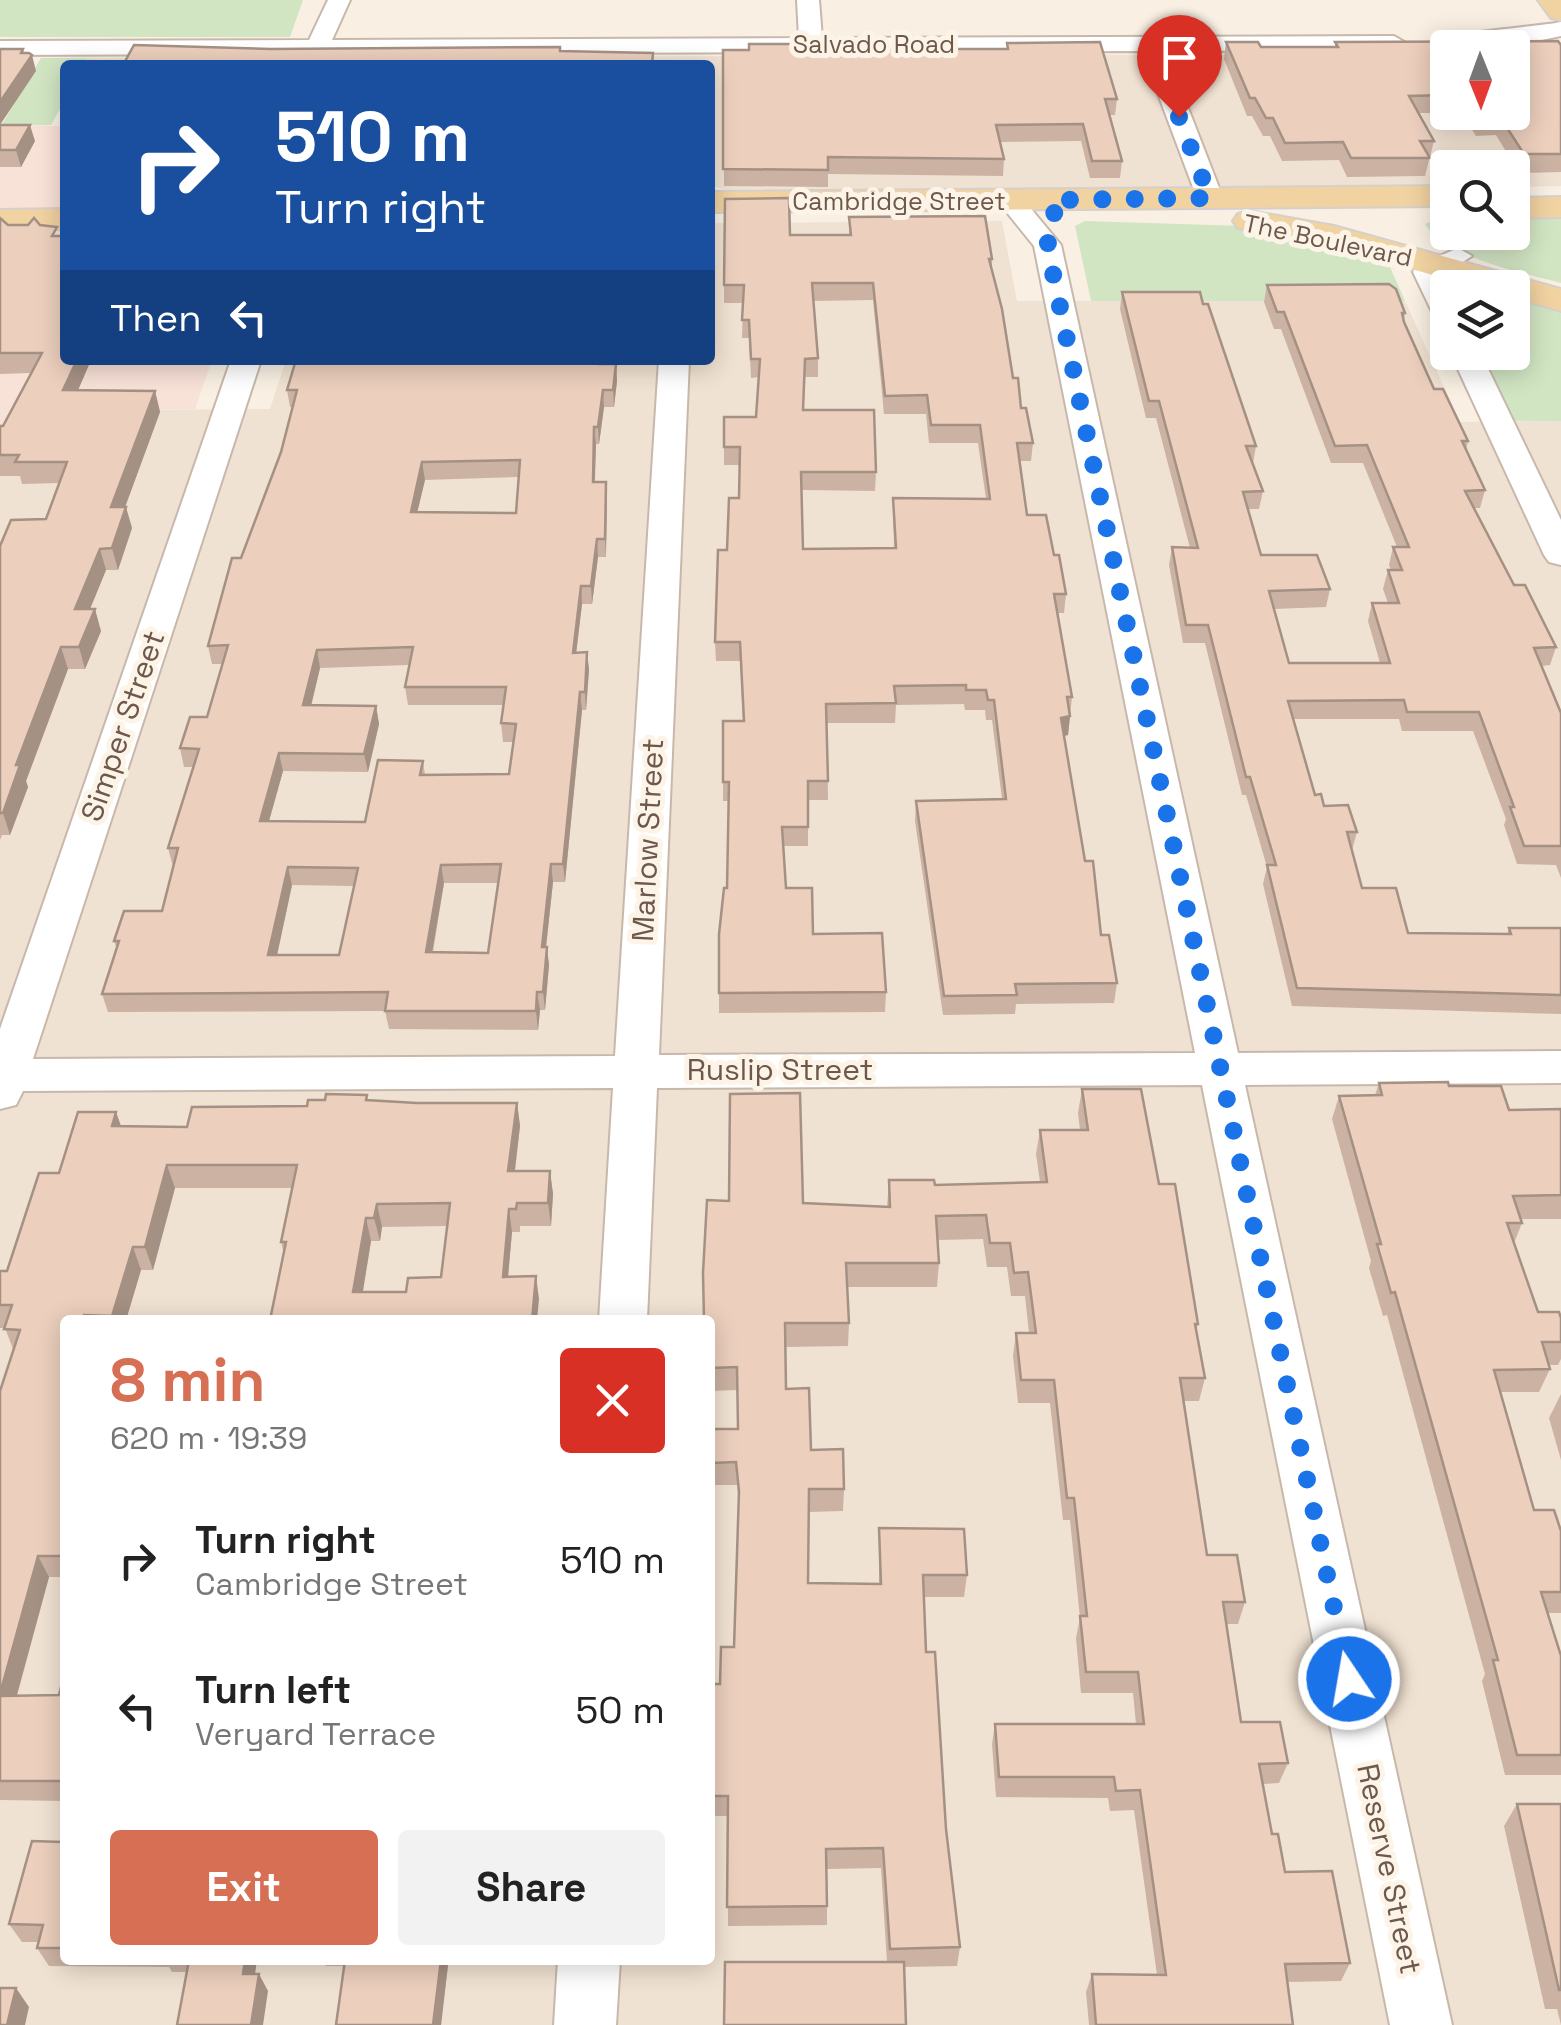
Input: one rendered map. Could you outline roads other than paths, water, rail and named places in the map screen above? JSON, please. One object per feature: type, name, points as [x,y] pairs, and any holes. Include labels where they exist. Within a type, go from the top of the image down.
[{"type":"main road","points":[[1552,0],[1561,12]]},
{"type":"main road","points":[[1530,195],[1561,194]]},
{"type":"main road","name":"Cambridge Street","points":[[715,202],[1051,218],[1210,198],[1430,208]]},
{"type":"main road","name":"Cambridge Street","points":[[715,212],[1018,210],[1051,218],[1089,210],[1384,204],[1430,198]]},
{"type":"main road","name":"The Boulevard","points":[[1384,204],[1450,261],[1561,300]]},
{"type":"main road","points":[[1530,207],[1561,206]]},
{"type":"main road","name":"The Boulevard","points":[[1089,210],[1285,226],[1561,287]]},
{"type":"main road","points":[[11,221],[60,224]]},
{"type":"street","points":[[318,46],[339,0]]},
{"type":"street","points":[[808,0],[811,45]]},
{"type":"street","name":"Salvado Road","points":[[1429,42],[1523,37],[1561,28]]},
{"type":"street","name":"Salvado Road","points":[[0,48],[228,56],[318,46],[521,55],[687,55],[811,45],[1429,42],[1561,46]]},
{"type":"street","points":[[1151,44],[1210,198]]},
{"type":"street","name":"Reserve Street","points":[[1051,218],[1221,1068],[1422,2025]]},
{"type":"street","points":[[1431,270],[1450,261]]},
{"type":"street","name":"Simper Street","points":[[2,1081],[244,365]]},
{"type":"street","name":"Marlow Street","points":[[623,1315],[674,365]]},
{"type":"street","points":[[1474,370],[1561,554]]},
{"type":"street","name":"Ruslip Street","points":[[2,1081],[636,1070],[1561,1067]]},
{"type":"street","points":[[585,2025],[589,1965]]}]
